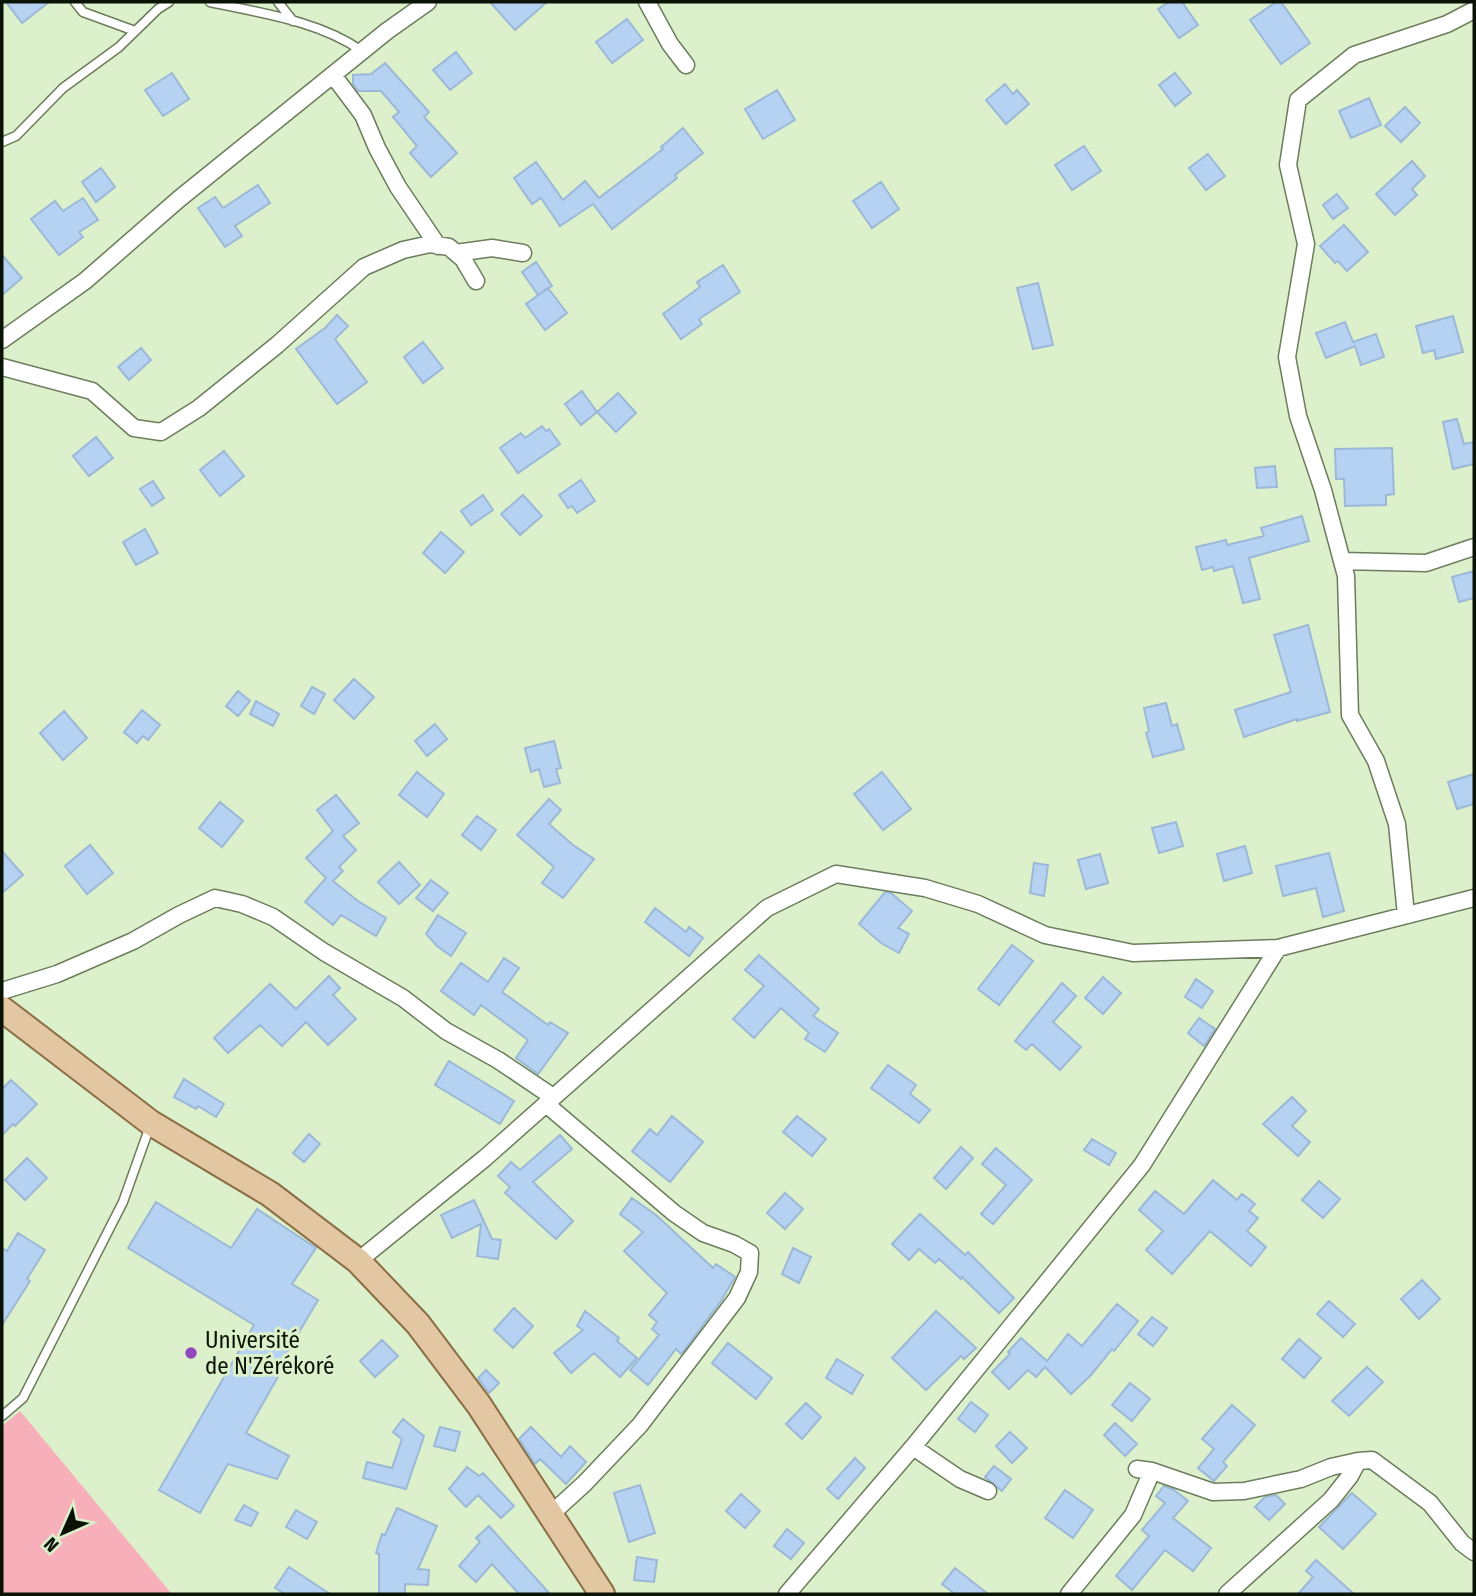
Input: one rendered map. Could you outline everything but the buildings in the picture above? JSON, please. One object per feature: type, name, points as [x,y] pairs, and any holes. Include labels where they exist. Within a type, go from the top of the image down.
[{"type":"main road","points":[[2,1009],[151,1123],[270,1194],[359,1261],[418,1324],[471,1395],[603,1594]]},
{"type":"street","points":[[2,340],[85,281],[179,199],[362,51],[428,2]]},
{"type":"street","points":[[647,2],[670,44],[687,65]]},
{"type":"street","points":[[1406,915],[1397,824],[1376,761],[1350,715],[1346,576],[1323,490],[1298,416],[1287,357],[1306,244],[1289,165],[1298,100],[1354,55],[1447,24],[1474,10]]},
{"type":"street","points":[[333,75],[363,115],[398,187],[438,246]]},
{"type":"street","points":[[2,367],[92,391],[134,428],[161,432],[199,408],[277,345],[364,267],[403,250],[430,244],[449,247],[463,259],[476,281]]},
{"type":"street","points":[[456,253],[492,248],[523,253]]},
{"type":"street","points":[[1342,561],[1426,563],[1474,547]]},
{"type":"street","points":[[359,1261],[485,1158],[767,908],[836,874],[925,888],[978,904],[1045,934],[1133,953],[1278,948],[1474,898]]},
{"type":"street","points":[[2,991],[57,974],[133,941],[178,915],[215,898],[242,904],[273,918],[402,998],[446,1031],[498,1060],[549,1101],[674,1213],[703,1233],[734,1244],[750,1254],[749,1272],[737,1298],[640,1425],[585,1483],[550,1515]]},
{"type":"street","points":[[787,1594],[913,1447],[1142,1165],[1278,948]]},
{"type":"street","points":[[913,1447],[960,1479],[988,1491]]},
{"type":"street","points":[[1069,1594],[1133,1515],[1144,1470],[1213,1492],[1244,1490],[1301,1479],[1331,1467],[1372,1460],[1430,1503],[1462,1543],[1474,1552]]},
{"type":"street","points":[[1227,1594],[1331,1500],[1358,1461]]},
{"type":"lane","points":[[75,2],[83,12],[135,31]]},
{"type":"lane","points":[[2,142],[16,136],[64,88],[119,47],[169,2]]},
{"type":"lane","points":[[210,2],[293,21],[343,37],[362,51]]},
{"type":"lane","points":[[278,2],[293,21]]},
{"type":"lane","points":[[2,1416],[23,1398],[123,1202],[151,1123]]},
{"type":"shaded area","points":[[20,1411],[171,1593],[2,1594],[2,1426]]},
{"type":"place","name":"Université de N'Zérékoré","points":[[191,1353]]}]
